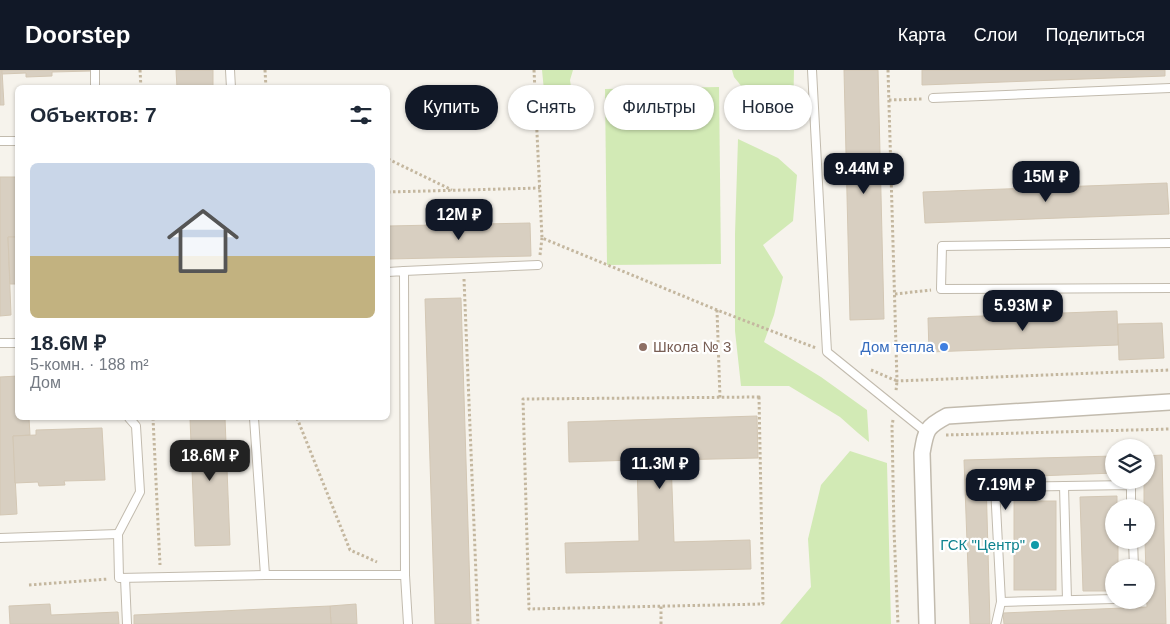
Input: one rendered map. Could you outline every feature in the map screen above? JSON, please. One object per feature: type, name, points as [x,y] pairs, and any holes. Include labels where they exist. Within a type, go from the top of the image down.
[{"type":"street","points":[[927,624],[922,453],[926,432],[933,423],[947,416],[1170,402]]},
{"type":"lane","points":[[95,70],[95,85]]},
{"type":"lane","points":[[230,70],[231,85]]},
{"type":"lane","points":[[812,70],[827,352],[926,432]]},
{"type":"lane","points":[[932,98],[1170,88]]},
{"type":"lane","points":[[0,141],[15,141]]},
{"type":"lane","points":[[1170,243],[942,246],[941,289],[1170,288]]},
{"type":"lane","points":[[390,272],[538,265]]},
{"type":"lane","points":[[404,272],[405,575],[408,624]]},
{"type":"lane","points":[[0,343],[15,343]]},
{"type":"lane","points":[[127,624],[118,534],[140,492],[136,426],[131,420]]},
{"type":"lane","points":[[254,420],[265,575]]},
{"type":"lane","points":[[996,624],[1001,602],[995,486],[1131,485],[1132,499]]},
{"type":"lane","points":[[1064,486],[1067,600]]},
{"type":"lane","points":[[0,538],[118,534]]},
{"type":"lane","points":[[122,578],[405,575]]},
{"type":"lane","points":[[1001,602],[1105,599]]},
{"type":"path","points":[[140,70],[141,85]]},
{"type":"path","points":[[265,70],[266,85]]},
{"type":"path","points":[[534,70],[542,238],[717,310],[827,352]]},
{"type":"path","points":[[888,70],[897,381],[896,408],[892,426],[898,624]]},
{"type":"path","points":[[889,100],[932,98]]},
{"type":"path","points":[[390,160],[452,190]]},
{"type":"path","points":[[390,192],[540,188]]},
{"type":"path","points":[[464,269],[478,624]]},
{"type":"path","points":[[894,294],[941,289]]},
{"type":"path","points":[[717,310],[720,398]]},
{"type":"path","points":[[870,370],[897,381],[1170,370]]},
{"type":"path","points":[[759,397],[763,604],[661,606],[529,609],[523,399],[759,397]]},
{"type":"path","points":[[153,420],[160,578]]},
{"type":"path","points":[[298,420],[350,550],[378,562]]},
{"type":"path","points":[[892,426],[900,427]]},
{"type":"path","points":[[926,432],[939,436],[1170,429]]},
{"type":"path","points":[[29,585],[122,578]]},
{"type":"path","points":[[661,606],[661,624]]},
{"type":"green space","points":[[542,70],[573,70],[571,85],[543,85]]},
{"type":"green space","points":[[732,70],[794,70],[794,85],[740,85],[734,77]]},
{"type":"green space","points":[[714,87],[719,87],[721,264],[607,265],[605,130],[714,130]]},
{"type":"green space","points":[[738,139],[778,158],[797,175],[793,221],[763,245],[783,277],[774,315],[764,342],[821,377],[867,410],[869,442],[840,417],[789,386],[741,386],[735,331],[735,234]]},
{"type":"green space","points":[[850,451],[887,463],[891,624],[780,624],[811,587],[808,539],[821,485]]},
{"type":"building","points":[[0,70],[2,70],[4,105],[0,105]]},
{"type":"building","points":[[2,70],[92,71],[52,72],[52,76],[26,77],[26,73],[2,74]]},
{"type":"building","points":[[176,70],[213,70],[213,85],[177,85]]},
{"type":"building","points":[[844,70],[878,70],[884,319],[850,320]]},
{"type":"building","points":[[922,70],[1165,70],[1165,76],[922,85]]},
{"type":"building","points":[[0,177],[15,177],[15,237],[8,237],[11,315],[0,316]]},
{"type":"building","points":[[1167,183],[1169,214],[925,223],[923,192]]},
{"type":"building","points":[[530,223],[531,256],[390,259],[390,226]]},
{"type":"building","points":[[8,237],[15,237],[15,284],[10,284]]},
{"type":"building","points":[[461,298],[471,624],[435,624],[425,299]]},
{"type":"building","points":[[1117,311],[1118,345],[929,352],[928,318]]},
{"type":"building","points":[[1162,323],[1164,358],[1119,360],[1118,324]]},
{"type":"building","points":[[15,376],[15,420],[29,420],[30,435],[13,436],[17,514],[0,515],[0,377]]},
{"type":"building","points":[[757,416],[758,458],[671,460],[674,542],[750,540],[751,569],[566,573],[565,543],[639,541],[637,460],[569,462],[568,422]]},
{"type":"building","points":[[190,420],[225,420],[230,545],[195,546]]},
{"type":"building","points":[[102,428],[105,480],[64,481],[65,485],[39,486],[38,482],[15,483],[13,436],[36,435],[36,430]]},
{"type":"building","points":[[1155,455],[1162,455],[1166,624],[1004,624],[1003,613],[1105,609],[1155,609],[1155,559],[1146,559],[1145,549],[1155,549],[1155,499],[1144,499],[1144,489],[1155,489]]},
{"type":"building","points":[[1105,456],[1105,473],[986,478],[990,624],[970,624],[964,460]]},
{"type":"building","points":[[1117,496],[1117,499],[1105,499],[1105,549],[1118,549],[1118,559],[1105,559],[1105,591],[1083,591],[1080,497]]},
{"type":"building","name":"ГСК \"Центр\"","points":[[1014,501],[1056,501],[1056,590],[1014,590]]},
{"type":"building","points":[[50,604],[51,615],[118,612],[119,624],[10,624],[9,606]]},
{"type":"building","points":[[356,604],[357,624],[331,624],[330,606]]},
{"type":"building","points":[[330,606],[331,624],[134,624],[134,615]]},
{"type":"place","name":"Школа № 3","points":[[643,347]]},
{"type":"place","name":"Дом тепла","points":[[944,347]]},
{"type":"place","name":"ГСК \"Центр\"","points":[[1035,545]]}]
